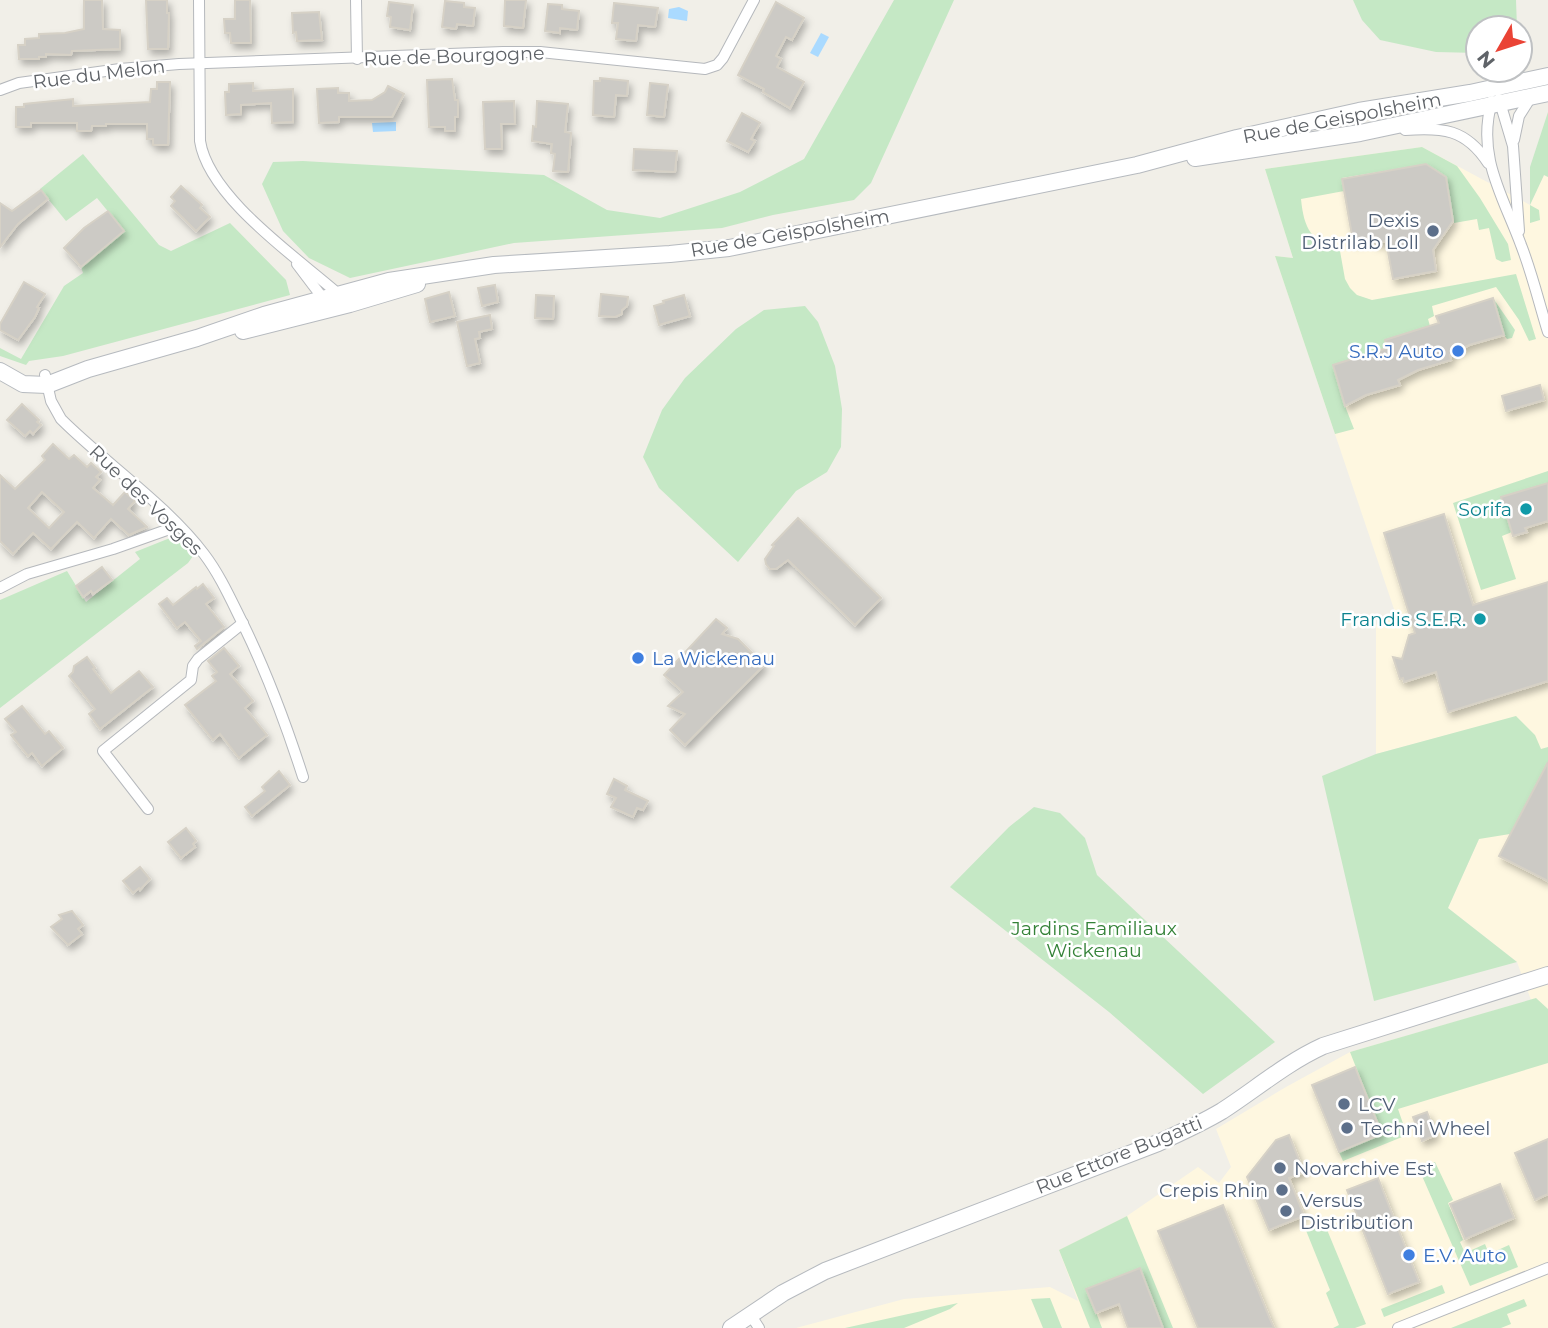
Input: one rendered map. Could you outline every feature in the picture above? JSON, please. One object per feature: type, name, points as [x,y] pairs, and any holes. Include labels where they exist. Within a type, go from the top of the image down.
[{"type":"main road","name":"Rue de Geispolsheim","points":[[1137,164],[1203,157],[1360,132],[1495,99],[1548,76]]},
{"type":"main road","name":"Rue de Geispolsheim","points":[[46,380],[197,338],[263,327],[336,301],[403,289],[439,275],[494,265],[729,248],[1137,164],[1237,138],[1360,111],[1531,97],[1548,93]]},
{"type":"main road","points":[[0,370],[46,380]]},
{"type":"main road","name":"Rue Ettore Bugatti","points":[[731,1328],[754,1321],[783,1293],[825,1270],[1176,1135],[1214,1115],[1282,1068],[1323,1046],[1548,975]]},
{"type":"street","points":[[199,0],[200,141],[206,164],[222,188],[336,301]]},
{"type":"street","points":[[356,0],[358,59]]},
{"type":"street","name":"Rue de Bourgogne","points":[[199,64],[540,52],[705,69],[717,65],[723,58],[754,0]]},
{"type":"street","name":"Rue du Melon","points":[[0,90],[19,83],[120,69],[199,64]]},
{"type":"street","points":[[1521,244],[1516,210],[1513,146],[1519,116],[1531,97]]},
{"type":"street","points":[[1495,99],[1513,146]]},
{"type":"street","points":[[1489,165],[1487,142],[1495,99]]},
{"type":"street","points":[[1360,132],[1423,129],[1451,131],[1472,143],[1489,165],[1521,244],[1548,332]]},
{"type":"street","points":[[291,256],[325,281],[336,301]]},
{"type":"street","name":"Rue des Vosges","points":[[46,380],[55,410],[61,419],[178,526],[214,569],[243,623],[276,696],[303,777]]},
{"type":"street","points":[[0,588],[27,574],[113,549],[178,526]]},
{"type":"street","points":[[148,809],[103,751],[191,680],[193,666],[198,659],[243,623]]},
{"type":"street","points":[[1398,1328],[1548,1268]]},
{"type":"shaded area","points":[[1422,147],[1530,205],[1544,175],[1548,177],[1548,1328],[796,1328],[904,1299],[1050,1287],[1078,1301],[1059,1250],[1127,1216],[1198,1167],[1219,1183],[1231,1167],[1216,1129],[1350,1052],[1531,1000],[1517,962],[1448,908],[1479,839],[1515,717],[1376,754],[1376,625],[1395,612],[1275,256],[1293,258],[1265,169]]},
{"type":"green space","points":[[894,0],[954,0],[871,183],[854,200],[773,215],[722,228],[514,243],[350,278],[309,258],[283,231],[262,184],[273,162],[303,161],[544,175],[607,210],[660,218],[740,192],[804,159]]},
{"type":"green space","points":[[1353,0],[1516,0],[1516,14],[1464,14],[1464,53],[1436,52],[1380,40],[1362,20]]},
{"type":"green space","points":[[1548,112],[1548,177],[1544,175],[1530,205],[1530,167]]},
{"type":"green space","points":[[1422,147],[1457,166],[1508,244],[1511,260],[1502,262],[1496,259],[1489,228],[1479,230],[1477,219],[1454,223],[1446,177],[1426,164],[1342,178],[1344,191],[1301,199],[1307,226],[1322,243],[1340,251],[1345,279],[1350,288],[1357,295],[1372,300],[1516,274],[1536,339],[1529,341],[1519,320],[1496,287],[1432,306],[1434,316],[1428,319],[1430,326],[1385,340],[1387,348],[1345,406],[1354,429],[1335,434],[1275,256],[1293,258],[1265,169]]},
{"type":"green space","points":[[83,154],[159,245],[171,251],[230,223],[286,280],[290,295],[63,356],[29,361],[26,365],[0,356],[0,348],[21,359],[64,286],[83,273],[81,267],[124,231],[97,198],[66,221],[40,189]]},
{"type":"green space","points":[[1530,205],[1539,210],[1540,220],[1530,223]]},
{"type":"green space","points":[[1493,298],[1515,330],[1512,338],[1507,339],[1504,335]]},
{"type":"green space","points":[[805,306],[818,322],[835,366],[842,409],[841,447],[827,472],[796,491],[738,562],[659,488],[643,457],[662,410],[685,378],[736,329],[764,310]]},
{"type":"green space","points":[[1548,471],[1548,483],[1501,498],[1512,532],[1502,536],[1516,579],[1481,590],[1453,503]]},
{"type":"green space","points":[[179,536],[193,556],[188,563],[0,708],[0,600],[67,571],[86,602],[140,559],[135,552]]},
{"type":"green space","points":[[1516,716],[1535,735],[1541,749],[1548,747],[1548,762],[1510,834],[1479,839],[1448,908],[1517,962],[1374,1001],[1322,776],[1376,754]]},
{"type":"green space","name":"Jardins Familiaux Wickenau","points":[[1034,807],[1060,813],[1085,838],[1097,875],[1275,1042],[1203,1094],[1109,1012],[950,887],[1009,827]]},
{"type":"green space","points":[[1536,998],[1548,1009],[1548,1063],[1398,1109],[1407,1135],[1343,1161],[1339,1152],[1382,1134],[1350,1052]]},
{"type":"green space","points":[[1435,1162],[1453,1200],[1448,1203],[1463,1240],[1460,1242],[1465,1253],[1485,1244],[1489,1254],[1509,1245],[1518,1267],[1470,1286],[1419,1169]]},
{"type":"green space","points":[[1127,1216],[1173,1328],[1163,1328],[1139,1268],[1087,1289],[1102,1328],[1090,1328],[1059,1250]]},
{"type":"green space","points":[[1323,1220],[1366,1324],[1355,1328],[1333,1328],[1339,1325],[1326,1293],[1330,1290],[1305,1228]]},
{"type":"green space","points":[[1442,1285],[1445,1293],[1384,1317],[1381,1309]]},
{"type":"green space","points":[[1050,1298],[1062,1328],[1043,1328],[1031,1299]]},
{"type":"green space","points":[[1524,1299],[1527,1306],[1507,1314],[1511,1324],[1501,1328],[1451,1328]]},
{"type":"green space","points":[[958,1303],[904,1328],[845,1328]]},
{"type":"water","points":[[679,7],[688,11],[687,21],[668,18],[669,9]]},
{"type":"water","points":[[821,33],[829,37],[818,57],[810,53]]},
{"type":"water","points":[[396,122],[396,131],[373,132],[372,123]]},
{"type":"building","points":[[84,0],[102,0],[103,29],[120,30],[120,49],[72,51],[71,55],[46,54],[46,57],[39,59],[19,59],[18,45],[25,45],[25,39],[39,38],[39,34],[84,29]]},
{"type":"building","points":[[146,0],[167,0],[168,49],[148,49]]},
{"type":"building","points":[[235,0],[250,0],[251,43],[231,43],[230,33],[225,33],[224,19],[235,19]]},
{"type":"building","points":[[505,0],[526,0],[523,28],[504,26]]},
{"type":"building","points":[[445,1],[464,3],[464,7],[475,8],[473,26],[457,24],[456,29],[442,27]]},
{"type":"building","points":[[389,2],[413,5],[410,30],[390,27],[391,17],[387,16]]},
{"type":"building","points":[[776,2],[804,18],[792,40],[786,37],[776,56],[781,59],[777,67],[804,82],[790,108],[763,92],[764,89],[738,75]]},
{"type":"building","points":[[614,3],[658,8],[655,27],[638,25],[636,41],[616,39],[618,23],[612,23]]},
{"type":"building","points":[[548,4],[562,5],[562,9],[579,11],[577,30],[560,28],[560,33],[545,31]]},
{"type":"building","points":[[319,12],[322,40],[297,41],[296,32],[293,33],[292,13]]},
{"type":"building","points":[[600,78],[628,81],[627,96],[616,95],[614,117],[593,115],[594,81],[600,81]]},
{"type":"building","points":[[452,79],[455,100],[458,100],[455,131],[445,131],[445,127],[429,127],[427,80]]},
{"type":"building","points":[[157,82],[170,82],[168,145],[153,145],[153,139],[147,139],[147,124],[106,124],[92,126],[91,131],[77,131],[77,123],[31,123],[31,127],[16,127],[16,107],[24,107],[24,104],[73,99],[73,106],[150,102],[151,89],[157,89]]},
{"type":"building","points":[[253,83],[253,91],[293,89],[293,122],[272,123],[271,103],[241,105],[241,114],[226,115],[225,92],[229,92],[229,84]]},
{"type":"building","points":[[650,83],[668,85],[664,117],[647,115]]},
{"type":"building","points":[[388,86],[404,94],[392,117],[339,117],[339,122],[319,123],[317,89],[338,88],[338,93],[349,93],[349,101],[372,100],[385,92]]},
{"type":"building","points":[[514,101],[515,124],[501,124],[502,149],[485,149],[483,102]]},
{"type":"building","points":[[537,101],[568,104],[565,132],[571,133],[568,172],[553,171],[555,154],[551,153],[552,144],[532,141],[533,126],[536,127]]},
{"type":"building","points":[[742,113],[760,123],[751,139],[755,141],[748,152],[727,141]]},
{"type":"building","points":[[634,149],[677,151],[675,172],[633,170]]},
{"type":"building","points":[[1426,164],[1446,177],[1453,221],[1433,250],[1436,271],[1393,279],[1386,241],[1375,243],[1374,237],[1353,241],[1342,179]]},
{"type":"building","points":[[181,186],[202,205],[200,208],[210,217],[196,231],[171,206],[175,201],[171,197]]},
{"type":"building","points":[[41,190],[48,199],[18,224],[0,247],[0,203],[12,211]]},
{"type":"building","points":[[108,211],[124,231],[81,267],[64,248],[84,228]]},
{"type":"building","points":[[24,282],[45,294],[37,307],[39,308],[35,317],[18,340],[0,330],[0,324]]},
{"type":"building","points":[[495,285],[498,302],[482,306],[478,288]]},
{"type":"building","points":[[449,292],[455,316],[430,322],[425,299]]},
{"type":"building","points":[[601,294],[628,297],[622,314],[615,317],[599,316]]},
{"type":"building","points":[[536,295],[554,296],[553,319],[535,318]]},
{"type":"building","points":[[684,295],[690,316],[659,325],[654,306]]},
{"type":"building","points":[[1493,298],[1504,335],[1469,345],[1450,355],[1451,360],[1418,370],[1398,380],[1400,385],[1366,395],[1345,406],[1333,365],[1387,348],[1385,340],[1439,323],[1436,316]]},
{"type":"building","points":[[490,315],[492,329],[479,332],[480,338],[475,339],[480,363],[467,366],[457,322]]},
{"type":"building","points":[[1540,385],[1544,400],[1506,411],[1502,396]]},
{"type":"building","points":[[22,404],[41,425],[33,434],[30,431],[25,436],[7,420]]},
{"type":"building","points":[[53,444],[69,459],[74,455],[87,467],[91,463],[101,472],[96,477],[100,480],[93,488],[113,505],[125,492],[135,501],[128,509],[147,527],[129,535],[111,519],[94,538],[77,522],[51,549],[33,533],[13,554],[0,541],[0,475],[15,489],[45,460],[42,456]],"holes":[[[42,492],[64,512],[49,528],[28,508]]]},
{"type":"building","name":"Sorifa","points":[[1548,483],[1548,521],[1525,528],[1527,532],[1513,536],[1501,497]]},
{"type":"building","name":"Frandis S.E.R.","points":[[1444,514],[1473,605],[1548,582],[1548,681],[1448,712],[1436,672],[1404,682],[1403,678],[1400,679],[1393,657],[1402,659],[1409,635],[1415,633],[1384,533]]},
{"type":"building","points":[[798,518],[881,598],[855,625],[788,560],[776,569],[770,569],[766,564],[765,559],[774,546],[772,545]]},
{"type":"building","points":[[102,567],[112,580],[93,594],[91,591],[83,597],[76,586]]},
{"type":"building","points":[[203,584],[214,598],[206,604],[224,627],[197,649],[195,646],[201,641],[185,622],[177,628],[159,604],[167,598],[173,605]]},
{"type":"building","points":[[716,619],[727,628],[722,634],[738,639],[764,665],[685,745],[670,730],[685,714],[668,706],[683,692],[664,675]]},
{"type":"building","points":[[224,648],[239,666],[230,674],[253,701],[245,708],[267,735],[239,758],[220,734],[213,740],[185,705],[216,681],[212,676],[217,672],[208,661]]},
{"type":"building","points":[[87,657],[111,693],[139,671],[153,687],[100,729],[89,714],[95,709],[69,676],[74,666]]},
{"type":"building","points":[[22,706],[45,734],[49,731],[63,748],[42,766],[32,753],[28,756],[11,735],[16,732],[5,719]]},
{"type":"building","points":[[1548,762],[1548,881],[1499,856]]},
{"type":"building","points":[[279,771],[290,785],[252,816],[245,807],[265,791],[262,787]]},
{"type":"building","points":[[614,779],[627,786],[625,790],[648,801],[643,810],[637,808],[633,817],[611,807],[616,798],[607,794]]},
{"type":"building","points":[[186,828],[196,841],[193,844],[195,847],[181,858],[168,842]]},
{"type":"building","points":[[140,867],[150,879],[140,890],[139,888],[133,893],[123,881]]},
{"type":"building","points":[[72,911],[83,925],[78,929],[82,934],[68,945],[51,927],[62,919],[59,915]]},
{"type":"building","points":[[1355,1067],[1382,1134],[1339,1152],[1312,1085]]},
{"type":"building","points":[[1427,1112],[1436,1135],[1422,1141],[1413,1117]]},
{"type":"building","points":[[1289,1135],[1304,1172],[1289,1178],[1304,1216],[1269,1230],[1247,1177],[1276,1140]]},
{"type":"building","points":[[1548,1139],[1548,1194],[1535,1200],[1515,1153]]},
{"type":"building","points":[[1378,1178],[1419,1282],[1388,1294],[1347,1190]]},
{"type":"building","points":[[1500,1184],[1514,1218],[1465,1239],[1450,1204]]},
{"type":"building","points":[[1223,1205],[1274,1328],[1198,1328],[1158,1231]]},
{"type":"building","points":[[1140,1268],[1163,1328],[1128,1328],[1119,1304],[1096,1313],[1086,1289]]},
{"type":"place","name":"Dexis Distrilab Loll","points":[[1433,231]]},
{"type":"place","name":"S.R.J Auto","points":[[1458,351]]},
{"type":"place","name":"Sorifa","points":[[1526,509]]},
{"type":"place","name":"Frandis S.E.R.","points":[[1480,619]]},
{"type":"place","name":"La Wickenau","points":[[638,658]]},
{"type":"place","name":"LCV","points":[[1344,1104]]},
{"type":"place","name":"Techni Wheel","points":[[1347,1128]]},
{"type":"place","name":"Novarchive Est","points":[[1280,1168]]},
{"type":"place","name":"Crepis Rhin","points":[[1282,1190]]},
{"type":"place","name":"Versus Distribution","points":[[1286,1211]]},
{"type":"place","name":"E.V. Auto","points":[[1409,1255]]}]
